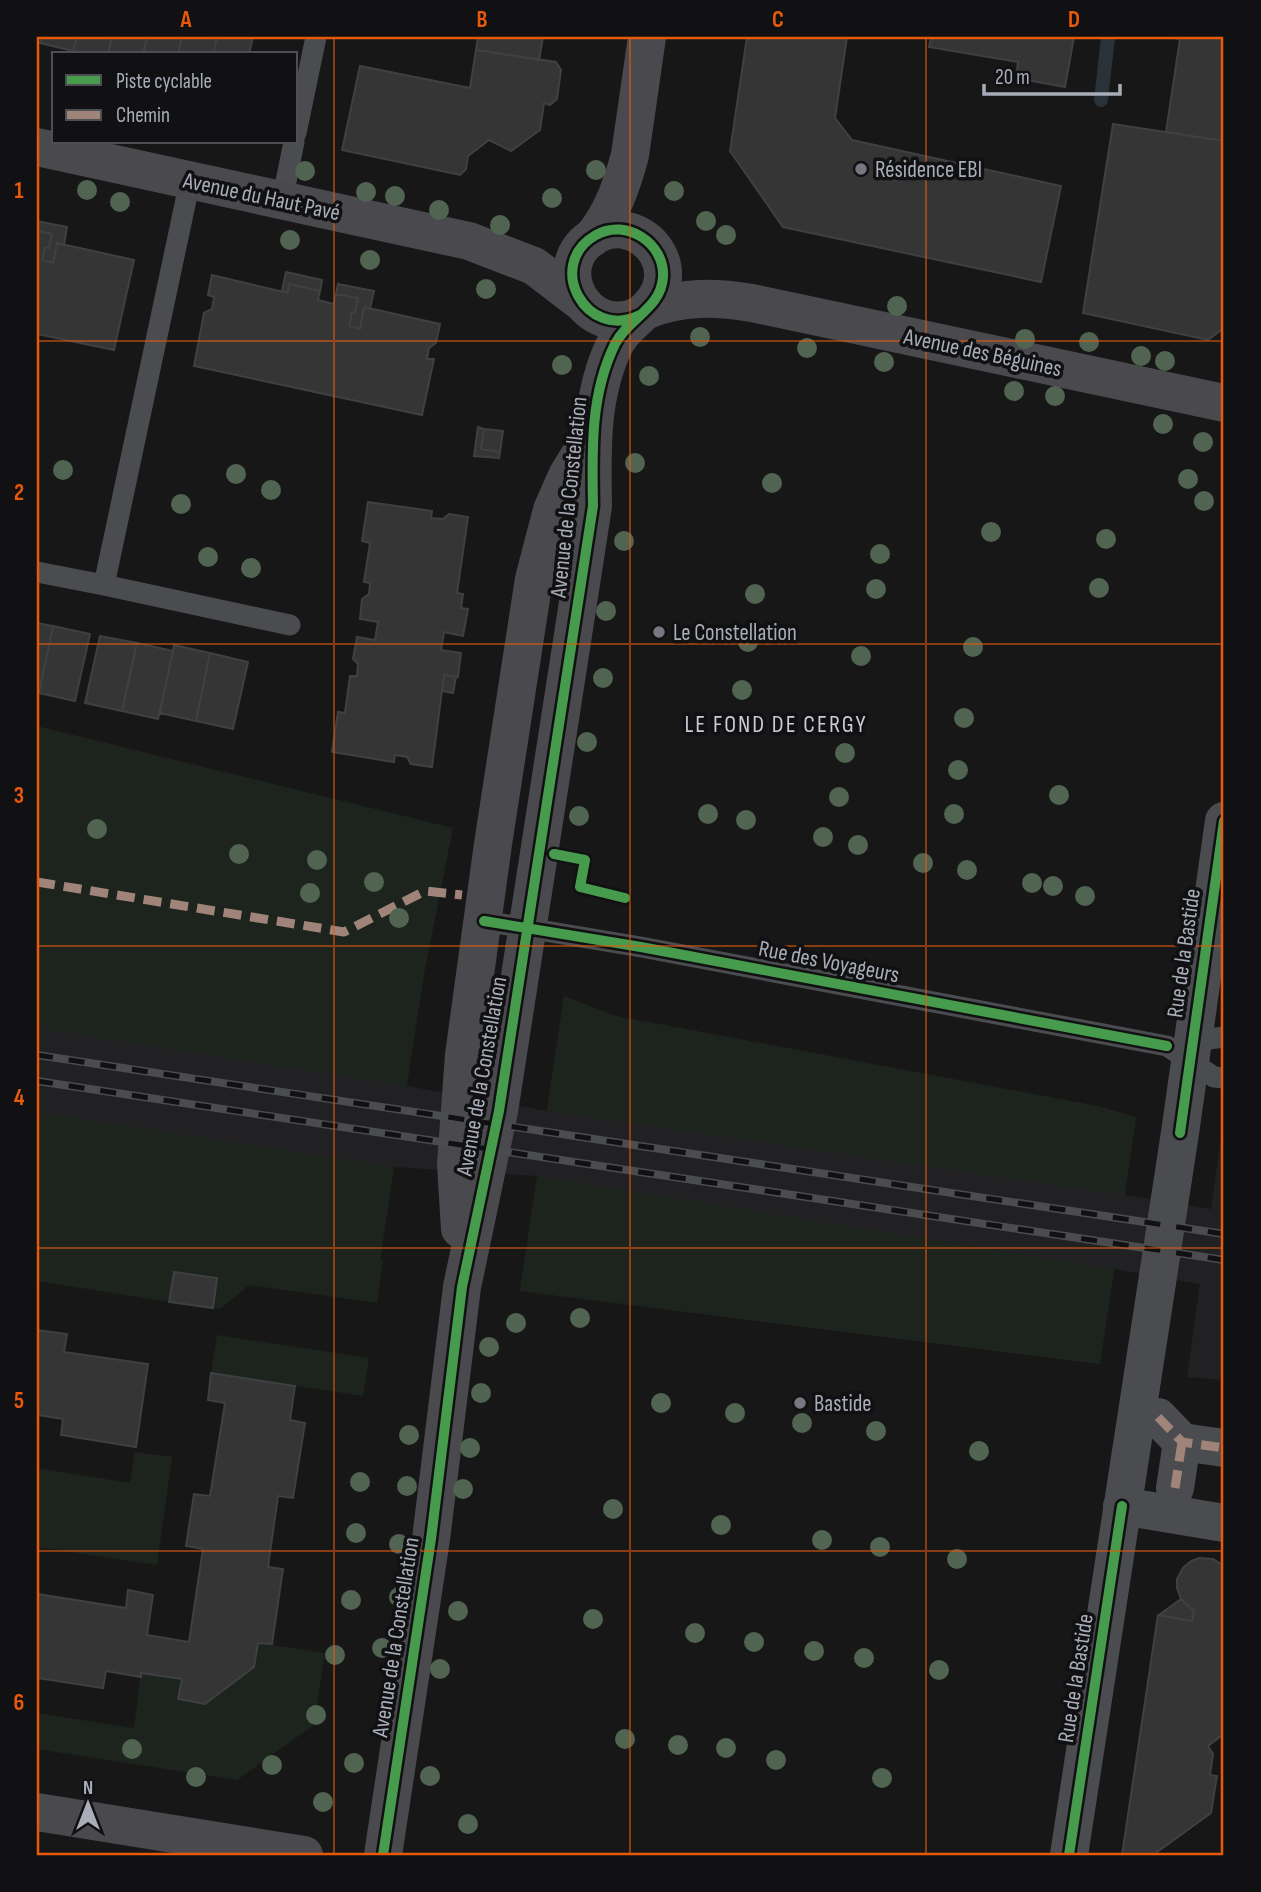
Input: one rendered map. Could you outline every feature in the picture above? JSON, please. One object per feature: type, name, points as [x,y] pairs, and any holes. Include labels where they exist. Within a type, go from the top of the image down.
[{"type":"street","name":"Avenue de la Constellation","points":[[601,385],[598,343],[584,305],[574,288],[572,272],[577,256],[613,206],[630,155],[647,37]]},
{"type":"street","name":"Avenue du Haut Pavé","points":[[37,147],[469,241],[534,266],[584,305]]},
{"type":"street","name":"Avenue de la Constellation","points":[[383,1855],[431,1539],[461,1299],[499,1111],[593,506],[592,435],[601,385],[616,342],[657,298],[663,283],[656,252],[643,216],[630,155]]},
{"type":"street","points":[[589,240],[607,231],[623,230],[639,235],[656,252]]},
{"type":"street","name":"Avenue du Haut Pavé","points":[[487,247],[541,250],[589,240]]},
{"type":"street","name":"Avenue des Béguines","points":[[656,252],[676,272],[695,283],[743,301],[1224,403]]},
{"type":"street","name":"Avenue des Béguines","points":[[643,313],[692,298],[743,301]]},
{"type":"street","points":[[584,305],[600,317],[616,321],[643,313]]},
{"type":"street","name":"Avenue de la Constellation","points":[[461,1299],[457,1134],[464,1055],[493,844],[534,579],[552,510],[567,476],[592,435]]},
{"type":"street","name":"Rue de la Bastide","points":[[1069,1855],[1180,1133],[1224,821]]},
{"type":"street","points":[[1175,1488],[1170,1430],[1224,1448]]},
{"type":"street","points":[[1122,1507],[1224,1523]]},
{"type":"street","points":[[37,1812],[304,1855]]},
{"type":"lane","points":[[298,123],[316,37]]},
{"type":"lane","points":[[282,201],[294,144]]},
{"type":"lane","points":[[104,585],[190,181]]},
{"type":"lane","points":[[37,572],[290,625]]},
{"type":"lane","name":"Rue des Voyageurs","points":[[484,921],[1193,1046],[1214,1076],[1224,1078]]},
{"type":"shaded area","points":[[37,726],[453,828],[424,974],[406,1086],[37,1028]]},
{"type":"shaded area","points":[[37,911],[424,974],[407,1086],[547,1111],[564,996],[616,1016],[1097,1106],[1136,1117],[1125,1195],[1211,1209],[1222,1129],[1224,1380],[1187,1377],[1200,1284],[1114,1269],[1100,1364],[520,1291],[537,1176],[394,1167],[380,1260],[37,1221]]},
{"type":"shaded area","points":[[564,996],[616,1016],[1097,1106],[1136,1117],[1124,1195],[547,1111]]},
{"type":"shaded area","points":[[37,1112],[394,1167],[380,1260],[383,1260],[377,1303],[249,1285],[221,1308],[213,1308],[217,1278],[174,1272],[169,1302],[37,1281]]},
{"type":"shaded area","points":[[537,1176],[1114,1269],[1100,1364],[520,1291]]},
{"type":"shaded area","points":[[217,1335],[369,1358],[363,1396],[211,1373]]},
{"type":"shaded area","points":[[135,1452],[172,1457],[157,1565],[37,1547],[37,1468],[130,1483]]},
{"type":"shaded area","points":[[258,1643],[325,1653],[314,1725],[237,1780],[37,1749],[37,1713],[134,1728],[141,1673],[182,1679],[178,1699],[205,1704],[254,1668]]},
{"type":"building","points":[[42,37],[77,37],[73,51],[40,43]]},
{"type":"building","points":[[77,37],[112,37],[108,52],[73,51]]},
{"type":"building","points":[[112,37],[147,37],[143,52],[108,52]]},
{"type":"building","points":[[147,37],[182,37],[178,52],[143,52]]},
{"type":"building","points":[[182,37],[217,37],[213,52],[178,52]]},
{"type":"building","points":[[217,37],[253,37],[249,52],[213,52]]},
{"type":"building","points":[[478,37],[543,37],[539,60],[476,50]]},
{"type":"building","name":"Résidence EBI","points":[[747,37],[847,37],[835,118],[852,140],[1061,186],[1041,282],[783,227],[730,151]]},
{"type":"building","points":[[931,37],[1074,37],[1065,87],[1016,78],[1018,62],[929,47]]},
{"type":"building","points":[[1167,37],[1224,37],[1224,141],[1166,132],[1180,39]]},
{"type":"building","points":[[476,50],[556,62],[561,70],[557,99],[550,105],[544,103],[540,130],[511,151],[489,140],[468,156],[466,169],[460,175],[342,150],[360,66],[470,88]]},
{"type":"building","points":[[1113,124],[1224,141],[1224,328],[1208,340],[1083,313]]},
{"type":"building","points":[[37,221],[67,227],[64,245],[57,243],[53,263],[42,260],[45,248],[49,248],[52,234],[37,231]]},
{"type":"building","points":[[37,231],[52,234],[49,248],[45,248],[42,260],[53,263],[57,243],[134,260],[114,350],[37,334]]},
{"type":"building","points":[[286,272],[322,280],[320,291],[289,284],[288,293],[282,291]]},
{"type":"building","points":[[212,275],[288,293],[289,284],[320,291],[318,300],[334,304],[336,294],[358,298],[349,326],[360,329],[364,307],[440,324],[436,343],[429,348],[427,359],[434,359],[422,415],[194,366],[204,313],[212,309],[214,297],[208,295]]},
{"type":"building","points":[[338,284],[374,291],[370,309],[364,307],[360,329],[349,326],[358,298],[336,294]]},
{"type":"building","points":[[478,427],[484,429],[481,449],[500,452],[499,458],[474,456]]},
{"type":"building","points":[[484,429],[503,431],[500,452],[481,449]]},
{"type":"building","points":[[368,502],[432,511],[431,518],[443,519],[449,514],[468,517],[457,593],[463,594],[461,608],[468,609],[463,636],[444,632],[441,650],[461,653],[458,677],[444,675],[432,767],[411,764],[407,757],[395,755],[394,762],[332,752],[338,712],[345,713],[350,676],[357,676],[358,664],[353,659],[357,637],[375,640],[378,622],[360,619],[362,599],[369,594],[370,583],[364,582],[370,543],[362,541]]},
{"type":"building","points":[[37,623],[53,626],[39,693],[37,693]]},
{"type":"building","points":[[53,626],[90,634],[75,701],[39,693]]},
{"type":"building","points":[[100,636],[137,643],[122,711],[85,703]]},
{"type":"building","points":[[137,643],[173,651],[158,719],[122,711]]},
{"type":"building","points":[[174,645],[210,653],[196,721],[160,713]]},
{"type":"building","points":[[210,653],[248,662],[233,729],[196,721]]},
{"type":"building","points":[[444,675],[456,677],[453,693],[442,691]]},
{"type":"building","points":[[174,1272],[217,1278],[213,1308],[169,1302]]},
{"type":"building","points":[[37,1330],[67,1334],[64,1352],[148,1364],[136,1447],[61,1435],[63,1419],[37,1415]]},
{"type":"building","points":[[211,1373],[295,1386],[290,1420],[305,1423],[293,1498],[278,1496],[268,1567],[283,1569],[272,1644],[258,1643],[254,1667],[205,1704],[178,1699],[182,1679],[141,1673],[141,1677],[106,1671],[103,1688],[37,1678],[37,1594],[126,1608],[128,1590],[153,1595],[147,1635],[189,1642],[203,1549],[186,1546],[194,1494],[210,1496],[225,1403],[208,1400]]},
{"type":"building","points":[[1199,1558],[1213,1559],[1224,1566],[1224,1734],[1208,1746],[1213,1754],[1210,1775],[1217,1776],[1211,1813],[1153,1855],[1122,1855],[1158,1615],[1192,1621],[1194,1611],[1181,1599],[1177,1579],[1183,1568]]},
{"type":"building","points":[[1181,1599],[1194,1611],[1192,1621],[1159,1615]]},
{"type":"waterway","points":[[1101,100],[1108,37]]},
{"type":"railway","points":[[37,1055],[1224,1234]]},
{"type":"railway","points":[[37,1081],[1224,1260]]},
{"type":"marked path","points":[[37,882],[344,932],[425,891],[462,895]]},
{"type":"marked path","points":[[1158,1417],[1182,1442],[1224,1448]]},
{"type":"marked path","points":[[1175,1488],[1182,1442]]},
{"type":"cycle path","points":[[383,1855],[431,1539],[462,1287],[499,1111],[593,506],[593,444],[597,403],[607,363],[615,344],[656,297],[663,277],[658,254],[642,237],[619,230],[596,235],[581,248],[573,264],[573,280],[578,296],[589,309],[603,318],[620,321],[640,315]]},
{"type":"cycle path","points":[[1180,1133],[1224,821]]},
{"type":"cycle path","points":[[554,854],[585,860],[580,887],[625,898]]},
{"type":"cycle path","points":[[484,921],[641,947],[1167,1046]]},
{"type":"cycle path","points":[[1069,1855],[1122,1506]]},
{"type":"place","name":"Résidence EBI","points":[[861,169]]},
{"type":"place","name":"Le Constellation","points":[[659,632]]},
{"type":"place","name":"Bastide","points":[[800,1403]]},
{"type":"district","name":"LE FOND DE CERGY","points":[[776,724]]}]
